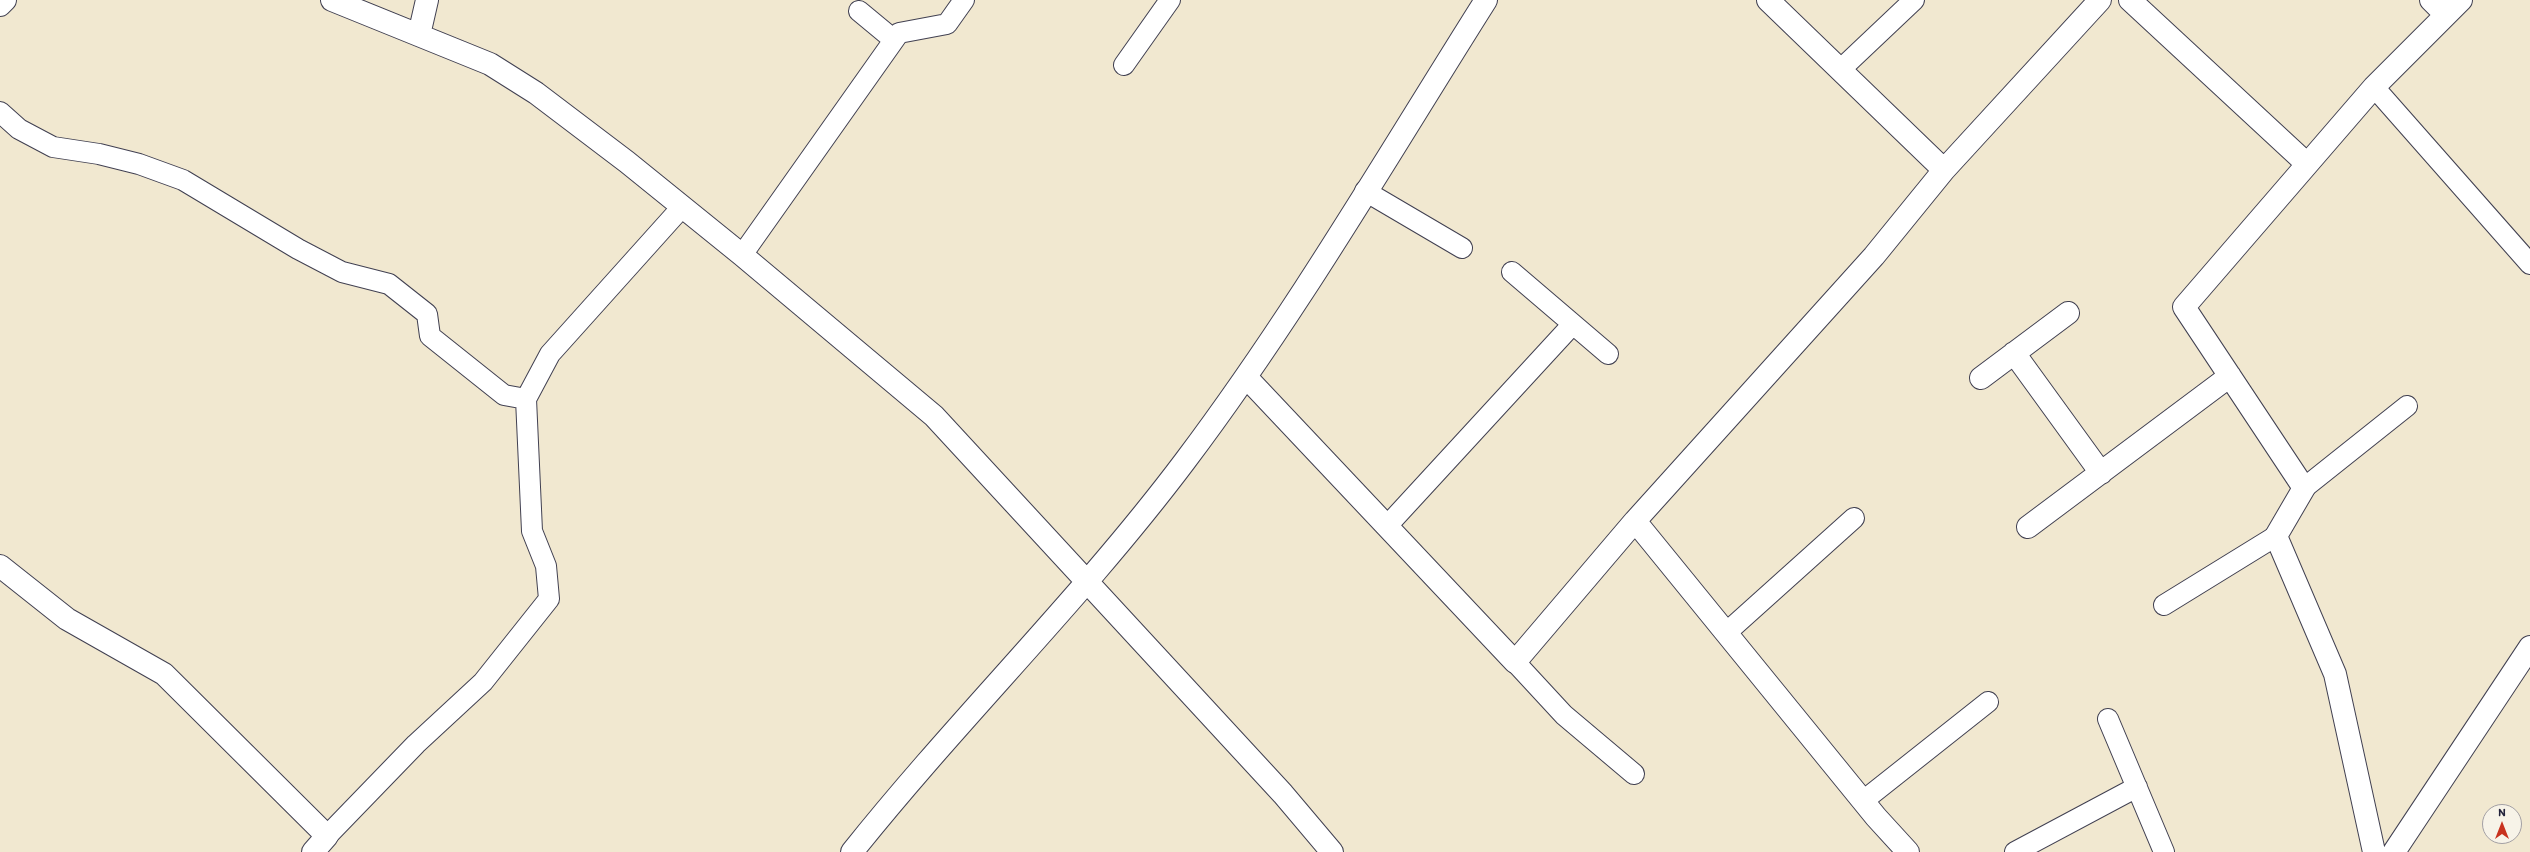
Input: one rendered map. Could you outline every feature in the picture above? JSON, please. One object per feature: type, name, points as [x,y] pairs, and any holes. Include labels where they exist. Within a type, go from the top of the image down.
[{"type":"street","points":[[0,5],[5,0]]},
{"type":"street","points":[[332,0],[490,64],[536,93],[742,255],[934,416],[1044,532],[1087,582],[1283,794],[1332,852]]},
{"type":"street","points":[[419,35],[427,0]]},
{"type":"street","points":[[852,852],[1087,582],[1183,464],[1247,378],[1486,0]]},
{"type":"street","points":[[1768,0],[1944,170]]},
{"type":"street","points":[[1247,378],[1515,662],[1635,521],[1874,256],[1944,170],[2100,0]]},
{"type":"street","points":[[2130,0],[2307,164]]},
{"type":"street","points":[[2374,852],[2335,674],[2276,536],[2304,488],[2184,307],[2446,5]]},
{"type":"street","points":[[1981,378],[2068,313]]},
{"type":"street","points":[[2014,353],[2101,473]]},
{"type":"street","points":[[2028,527],[2230,376]]},
{"type":"street","points":[[1635,521],[1863,801],[1908,852]]},
{"type":"street","points":[[0,566],[67,619],[164,674],[327,836],[313,852]]},
{"type":"street","points":[[2394,852],[2530,648]]},
{"type":"lane","points":[[742,255],[900,33],[946,24],[964,0]]},
{"type":"lane","points":[[1124,65],[1170,0]]},
{"type":"lane","points":[[1840,70],[1914,0]]},
{"type":"lane","points":[[859,11],[894,40]]},
{"type":"lane","points":[[2374,87],[2530,264]]},
{"type":"lane","points":[[0,112],[19,128],[53,147],[98,154],[139,164],[183,180],[298,249],[342,272],[389,284],[427,314],[430,336],[504,395],[526,399]]},
{"type":"lane","points":[[1365,191],[1462,248]]},
{"type":"lane","points":[[327,836],[416,744],[483,682],[549,599],[546,566],[532,531],[526,399],[550,354],[682,207]]},
{"type":"lane","points":[[1512,272],[1539,293],[1572,325],[1608,354]]},
{"type":"lane","points":[[1387,526],[1572,325]]},
{"type":"lane","points":[[2304,488],[2407,406]]},
{"type":"lane","points":[[1726,632],[1854,518]]},
{"type":"lane","points":[[2164,605],[2276,536]]},
{"type":"lane","points":[[1515,662],[1564,715],[1634,774]]},
{"type":"lane","points":[[1863,801],[1988,702]]},
{"type":"lane","points":[[2108,719],[2164,852]]},
{"type":"lane","points":[[2015,852],[2137,788]]}]
